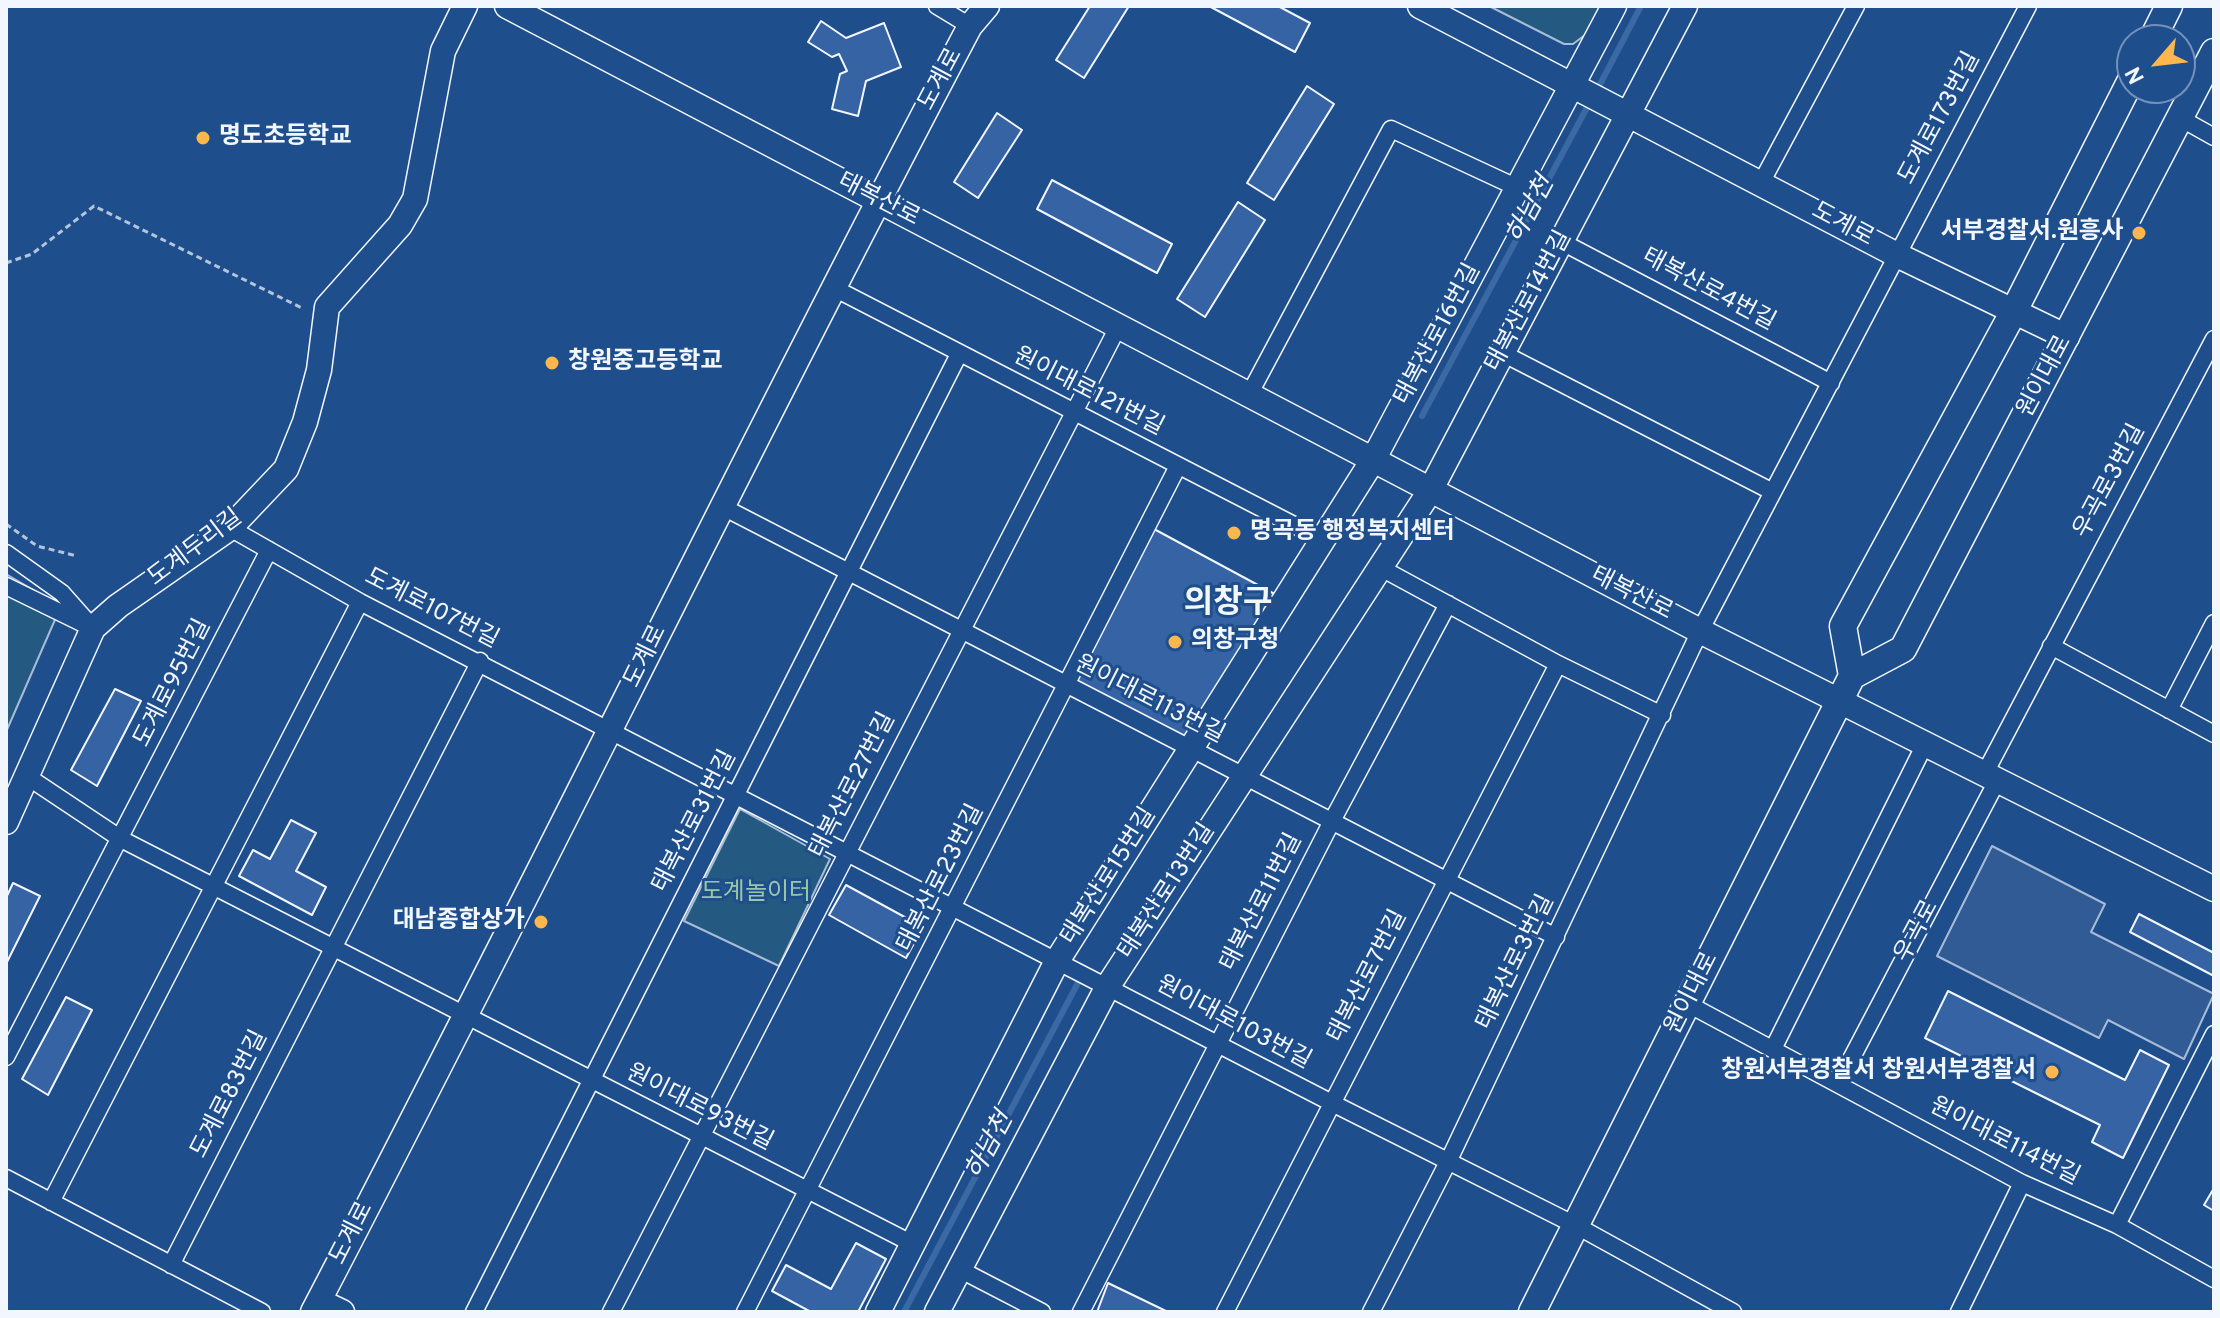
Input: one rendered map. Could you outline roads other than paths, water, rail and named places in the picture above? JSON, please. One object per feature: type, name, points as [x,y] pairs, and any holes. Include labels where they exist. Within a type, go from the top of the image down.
[{"type":"main road","points":[[2160,24],[2169,6]]},
{"type":"main road","name":"원이대로","points":[[1532,1312],[1852,676],[1903,649],[2214,52]]},
{"type":"main road","points":[[1852,676],[1843,626],[2014,311],[2119,104]]},
{"type":"street","name":"도계두리길","points":[[6,822],[93,628],[118,606],[230,528],[286,469],[305,422],[319,370],[327,307],[400,225],[415,199],[443,51],[465,6]]},
{"type":"street","name":"태복산로","points":[[507,6],[1250,393],[1426,489],[1840,701]]},
{"type":"street","points":[[937,6],[970,26]]},
{"type":"street","name":"도계로","points":[[316,1306],[612,729],[832,287],[970,26],[987,6]]},
{"type":"street","points":[[1420,6],[1578,86]]},
{"type":"street","name":"태복산로16번길","points":[[1376,461],[1518,188],[1578,86],[1614,6]]},
{"type":"street","name":"태복산로14번길","points":[[1426,489],[1504,354],[1625,111],[1685,6]]},
{"type":"street","points":[[1761,183],[1856,6]]},
{"type":"street","name":"도계로173번길","points":[[1897,255],[2028,6]]},
{"type":"street","name":"도계로","points":[[1578,86],[1897,255],[2067,337]]},
{"type":"street","points":[[2180,118],[2214,137]]},
{"type":"street","points":[[1250,393],[1391,129],[1518,188]]},
{"type":"street","name":"태복산로4번길","points":[[1562,242],[1831,383]]},
{"type":"street","points":[[1700,631],[1897,255]]},
{"type":"street","name":"원이대로121번길","points":[[832,287],[1323,540]]},
{"type":"street","name":"태복산로27번길","points":[[611,1312],[1071,412],[1119,325]]},
{"type":"street","name":"우곡로3번길","points":[[1991,777],[2051,646],[2214,339]]},
{"type":"street","name":"태복산로31번길","points":[[474,1312],[959,354]]},
{"type":"street","points":[[1504,354],[1773,492]]},
{"type":"street","name":"태복산로15번길","points":[[878,1312],[1057,961],[1376,461]]},
{"type":"street","name":"태복산로23번길","points":[[745,1312],[955,908],[1178,466]]},
{"type":"street","name":"태복산로13번길","points":[[937,1312],[1108,986],[1381,568],[1426,489]]},
{"type":"street","name":"원이대로113번길","points":[[721,506],[1556,937]]},
{"type":"street","name":"도계로107번길","points":[[230,528],[360,602],[612,729]]},
{"type":"street","name":"도계로95번길","points":[[121,839],[269,550]]},
{"type":"street","points":[[6,553],[62,593],[93,628]]},
{"type":"street","points":[[1381,568],[1558,664],[1662,715]]},
{"type":"street","points":[[6,586],[72,621],[93,628]]},
{"type":"street","points":[[51,1202],[360,602]]},
{"type":"street","name":"태복산로11번길","points":[[1081,1312],[1332,821],[1448,604]]},
{"type":"street","points":[[2169,710],[2214,623]]},
{"type":"street","name":"태복산로3번길","points":[[1371,1312],[1448,1162],[1700,631]]},
{"type":"street","points":[[2051,646],[2214,734]]},
{"type":"street","points":[[334,947],[480,661]]},
{"type":"street","name":"태복산로7번길","points":[[1225,1312],[1558,664]]},
{"type":"street","points":[[1840,701],[2214,889]]},
{"type":"street","name":"원이대로103번길","points":[[612,729],[1332,1103],[1577,1226],[1733,1312]]},
{"type":"street","points":[[1773,1049],[1926,742]]},
{"type":"street","points":[[28,777],[121,839],[465,1014]]},
{"type":"street","name":"우곡로","points":[[1838,1084],[1991,777]]},
{"type":"street","points":[[6,1057],[121,839]]},
{"type":"street","name":"도계로83번길","points":[[171,1265],[334,947]]},
{"type":"street","name":"원이대로114번길","points":[[1688,1004],[2022,1183],[2117,1225],[2214,1279]]},
{"type":"street","name":"원이대로93번길","points":[[465,1014],[913,1244]]},
{"type":"street","points":[[2117,1225],[2214,1034]]},
{"type":"street","points":[[6,1178],[262,1312]]},
{"type":"street","points":[[1959,1312],[2022,1183]]},
{"type":"street","points":[[959,1269],[1042,1312]]},
{"type":"street","points":[[316,1306],[342,1312]]},
{"type":"waterway","name":"하남천","points":[[1596,92],[1641,6]]},
{"type":"waterway","name":"하남천","points":[[1422,416],[1590,102]]},
{"type":"waterway","name":"하남천","points":[[904,1312],[1079,981]]},
{"type":"place","name":"명도초등학교","points":[[203,138]]},
{"type":"place","name":"서부경찰서.원흥사","points":[[2139,233]]},
{"type":"place","name":"창원중고등학교","points":[[552,363]]},
{"type":"place","name":"명곡동 행정복지센터","points":[[1234,533]]},
{"type":"place","name":"의창구청","points":[[1175,642]]},
{"type":"place","name":"대남종합상가","points":[[541,922]]},
{"type":"place","name":"창원서부경찰서 창원서부경찰서","points":[[2052,1072]]},
{"type":"district","name":"의창구","points":[[1228,606]]},
{"type":"park label","name":"도계놀이터","points":[[756,894]]}]
